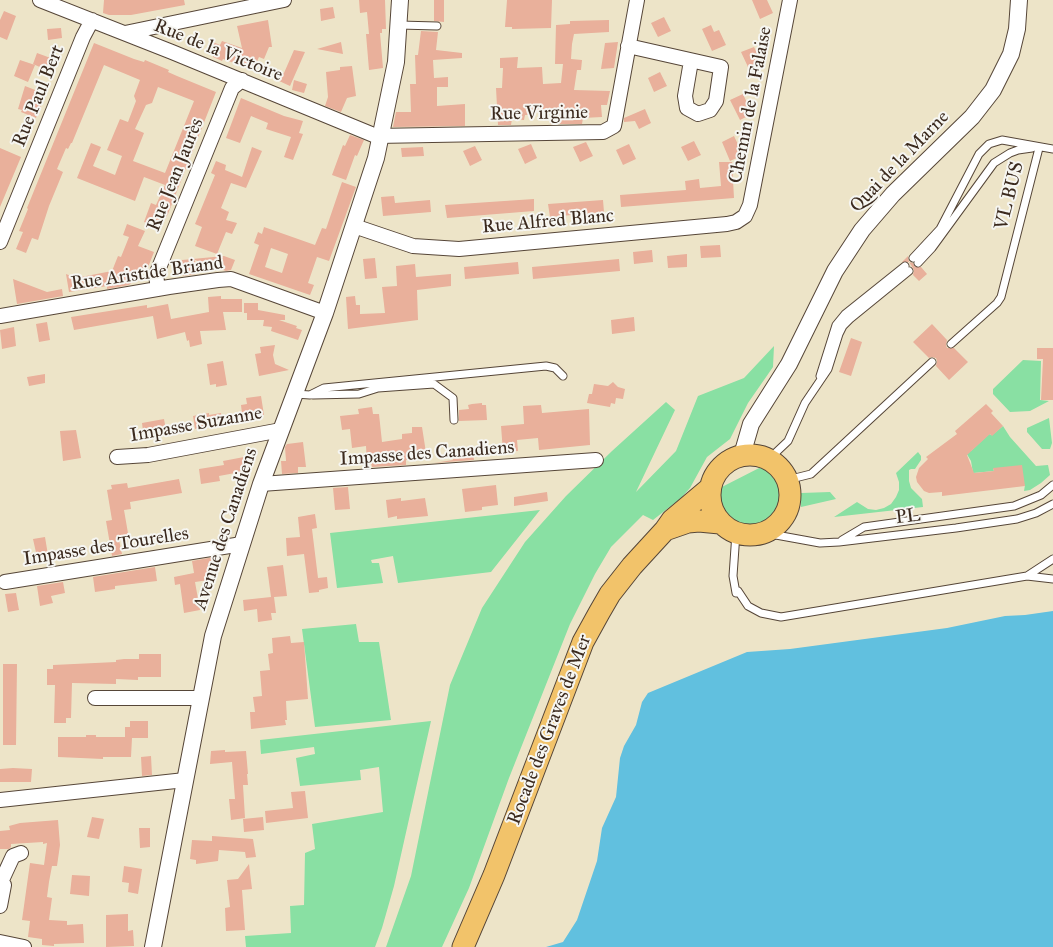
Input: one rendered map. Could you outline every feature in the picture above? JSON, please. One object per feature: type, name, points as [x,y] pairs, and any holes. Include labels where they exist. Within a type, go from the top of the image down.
[{"type":"main road","points":[[665,530],[688,522],[699,521],[750,535],[765,533],[774,528],[787,511],[790,501],[790,490],[783,472],[769,459],[756,455],[742,455],[731,459],[721,466],[714,476],[710,488],[711,507],[728,528]]},
{"type":"main road","name":"Rocade des Graves de Mer","points":[[463,947],[494,875],[583,642],[610,594],[632,566],[672,520],[710,488]]},
{"type":"street","name":"Rue de la Victoire","points":[[40,0],[242,80],[376,136],[382,136]]},
{"type":"street","points":[[124,33],[284,0]]},
{"type":"street","name":"Avenue des Canadiens","points":[[153,947],[212,636],[261,484],[282,430],[302,395],[325,313],[382,136],[396,62],[400,0]]},
{"type":"street","name":"Rue Virginie","points":[[382,136],[603,132],[614,126],[637,0]]},
{"type":"street","name":"Chemin de la Falaise","points":[[745,216],[750,205],[790,0]]},
{"type":"street","name":"Quai de la Marne","points":[[742,455],[751,424],[790,364],[835,271],[857,238],[893,194],[972,117],[993,90],[1011,54],[1017,29],[1019,0]]},
{"type":"street","name":"Rue Paul Bert","points":[[0,242],[83,37],[92,20]]},
{"type":"street","points":[[628,46],[691,60],[721,67],[716,102],[710,110],[698,114],[687,108],[685,96],[691,60]]},
{"type":"street","name":"Rue Jean Jaurès","points":[[158,289],[156,275],[232,88],[242,80]]},
{"type":"street","name":"Rue Alfred Blanc","points":[[354,226],[413,246],[459,249],[727,224],[736,222],[745,216]]},
{"type":"street","name":"Rue Aristide Briand","points":[[0,316],[158,289],[231,279],[325,313]]},
{"type":"street","name":"Impasse Suzanne","points":[[117,457],[148,455],[282,430]]},
{"type":"street","name":"Impasse des Canadiens","points":[[261,484],[596,460]]},
{"type":"street","name":"Impasse des Tourelles","points":[[5,582],[242,544]]},
{"type":"street","points":[[95,698],[200,698]]},
{"type":"street","points":[[0,800],[185,780]]},
{"type":"street","points":[[0,906],[4,885],[0,882],[13,856],[21,853]]},
{"type":"street","points":[[0,942],[24,947]]},
{"type":"lane","points":[[399,24],[437,26]]},
{"type":"lane","name":"VL BUS","points":[[1002,140],[1039,148],[1018,150],[994,163],[932,248],[915,260],[940,228],[978,154],[989,144],[1002,140]]},
{"type":"lane","points":[[1039,148],[1053,149]]},
{"type":"lane","name":"VL BUS","points":[[951,344],[997,304],[1001,297],[1039,148]]},
{"type":"lane","points":[[769,459],[788,441],[805,404],[828,369],[843,326],[907,268]]},
{"type":"lane","points":[[787,480],[811,474],[932,362]]},
{"type":"lane","points":[[302,395],[324,388],[546,366],[555,368],[563,376]]},
{"type":"lane","points":[[302,395],[359,394],[378,388],[434,384],[453,398],[454,420]]},
{"type":"lane","points":[[839,542],[864,527],[1014,506],[1041,495],[1053,485]]},
{"type":"lane","name":"PL","points":[[765,533],[820,543],[839,542],[1017,519],[1036,513],[1053,504]]},
{"type":"lane","points":[[728,528],[736,593],[738,591],[748,606],[761,613],[781,617],[1027,576],[1053,579]]},
{"type":"lane","points":[[1027,576],[1053,559]]},
{"type":"green space","points":[[774,346],[773,367],[748,403],[730,439],[707,457],[690,488],[681,498],[653,520],[643,515],[611,547],[595,574],[570,624],[509,778],[469,888],[442,947],[386,947],[411,876],[450,685],[482,608],[525,542],[566,496],[666,402],[675,410],[636,492],[676,451],[698,396],[744,378]]},
{"type":"green space","points":[[1023,360],[1041,361],[1040,400],[1049,401],[1030,411],[1010,412],[993,394],[993,389]]},
{"type":"green space","points":[[1049,418],[1052,443],[1050,449],[1042,449],[1027,432],[1027,428]]},
{"type":"green space","points":[[1003,426],[1010,437],[1036,466],[1048,465],[1050,475],[1030,490],[1024,491],[1025,485],[993,469],[994,471],[973,473],[971,461],[965,451],[971,451],[989,434],[992,435]]},
{"type":"green space","points":[[918,452],[921,460],[915,469],[909,470],[909,481],[911,488],[922,499],[923,507],[834,517],[857,502],[868,509],[876,510],[891,504],[899,490],[896,473]]},
{"type":"green space","points":[[765,465],[780,478],[784,489],[784,500],[780,511],[773,520],[764,526],[754,529],[743,528],[724,516],[719,507],[716,490]]},
{"type":"green space","points":[[830,492],[836,499],[801,507],[801,493]]},
{"type":"green space","points":[[540,510],[491,572],[398,583],[393,556],[371,560],[372,563],[379,563],[383,583],[337,588],[330,533]]},
{"type":"green space","points":[[356,624],[359,642],[379,642],[391,720],[315,727],[302,629]]},
{"type":"green space","points":[[431,721],[394,886],[375,947],[246,947],[245,936],[291,933],[290,906],[304,905],[305,853],[315,849],[312,824],[383,812],[379,767],[360,770],[361,780],[300,786],[296,758],[315,754],[314,747],[261,754],[260,740]]},
{"type":"water","points":[[1053,611],[1053,947],[546,947],[563,942],[577,920],[597,861],[602,828],[616,797],[620,758],[624,746],[636,725],[642,702],[648,693],[747,652],[790,649],[947,628],[1005,616]]},
{"type":"building","points":[[104,0],[184,0],[185,5],[131,15],[109,15],[103,13]]},
{"type":"building","points":[[359,0],[385,0],[386,29],[382,29],[382,33],[380,33],[383,68],[369,70],[366,34],[369,34],[367,12],[360,13]]},
{"type":"building","points":[[434,0],[444,0],[444,22],[434,21]]},
{"type":"building","points":[[507,0],[552,0],[551,28],[512,29],[512,27],[505,27]]},
{"type":"building","points":[[752,0],[767,0],[773,13],[760,19]]},
{"type":"building","points":[[333,7],[335,18],[321,21],[320,9]]},
{"type":"building","points":[[4,11],[16,16],[7,40],[0,37],[0,20]]},
{"type":"building","points":[[664,17],[671,31],[658,37],[651,23]]},
{"type":"building","points":[[268,20],[272,47],[269,47],[264,59],[259,57],[253,70],[223,59],[222,61],[213,57],[214,54],[208,52],[213,42],[220,45],[222,41],[242,48],[237,26]]},
{"type":"building","points":[[609,20],[609,32],[574,34],[572,44],[571,59],[582,60],[581,70],[577,70],[574,90],[610,91],[607,105],[601,105],[602,117],[583,118],[582,124],[550,124],[550,112],[528,112],[524,120],[512,119],[511,125],[498,125],[496,88],[502,88],[503,68],[500,68],[500,58],[518,57],[517,68],[542,67],[543,84],[561,83],[563,64],[555,64],[556,25],[570,24],[570,21]]},
{"type":"building","points":[[711,25],[714,32],[719,30],[726,45],[712,51],[702,29]]},
{"type":"building","points":[[61,28],[62,38],[48,40],[47,29]]},
{"type":"building","points":[[421,31],[438,32],[436,50],[462,53],[462,58],[433,60],[434,78],[448,77],[448,87],[437,87],[437,106],[465,104],[465,126],[393,127],[396,112],[411,112],[410,84],[416,84],[415,55],[418,55]]},
{"type":"building","points":[[341,42],[343,54],[317,49]]},
{"type":"building","points":[[618,42],[614,68],[601,69],[605,43]]},
{"type":"building","points":[[94,43],[134,59],[144,62],[145,60],[216,92],[168,214],[160,228],[144,222],[151,203],[156,205],[165,185],[144,177],[135,201],[77,178],[91,143],[101,147],[93,166],[115,175],[122,156],[107,150],[120,119],[128,122],[136,101],[134,96],[140,80],[104,65],[72,143],[68,149],[66,148],[57,169],[63,172],[38,240],[32,238],[26,253],[16,249],[23,232],[19,231]],"holes":[[[158,87],[194,101],[165,173],[133,161],[144,133],[135,129],[146,105],[152,103]]]},
{"type":"building","points":[[754,47],[761,61],[748,67],[741,52]]},
{"type":"building","points":[[294,50],[305,52],[290,86],[277,80],[280,72],[284,73]]},
{"type":"building","points":[[37,53],[56,60],[51,72],[33,64]]},
{"type":"building","points":[[20,60],[35,65],[28,82],[14,76]]},
{"type":"building","points":[[352,66],[356,96],[347,98],[341,112],[325,106],[328,97],[326,72],[340,70],[340,67]]},
{"type":"building","points":[[660,72],[667,86],[654,92],[648,78]]},
{"type":"building","points":[[294,80],[307,84],[304,93],[292,90]]},
{"type":"building","points":[[25,86],[43,93],[38,104],[41,106],[36,118],[18,109]]},
{"type":"building","points":[[743,94],[752,114],[740,120],[730,100]]},
{"type":"building","points":[[241,98],[284,116],[303,121],[299,133],[303,134],[293,160],[284,157],[291,137],[266,129],[268,123],[251,116],[240,143],[226,138]]},
{"type":"building","points":[[645,109],[651,123],[639,129],[635,121],[624,122],[624,118]]},
{"type":"building","points":[[350,135],[364,140],[357,156],[355,155],[346,180],[332,175],[343,145],[345,146]]},
{"type":"building","points":[[734,136],[743,155],[730,161],[722,142]]},
{"type":"building","points":[[694,141],[701,155],[688,161],[681,147]]},
{"type":"building","points":[[586,142],[593,156],[580,162],[573,147]]},
{"type":"building","points":[[531,144],[537,158],[525,164],[518,149]]},
{"type":"building","points":[[629,144],[636,159],[623,165],[616,150]]},
{"type":"building","points":[[475,146],[482,160],[470,166],[463,151]]},
{"type":"building","points":[[252,147],[262,151],[246,188],[231,183],[221,208],[229,212],[226,220],[237,223],[232,234],[226,232],[217,254],[195,246],[202,227],[195,224],[215,175],[211,173],[216,161],[226,165],[225,170],[242,177]]},
{"type":"building","points":[[423,147],[424,156],[402,157],[401,148]]},
{"type":"building","points":[[0,148],[21,157],[0,207]]},
{"type":"building","points":[[719,162],[732,162],[734,198],[621,207],[620,195],[686,190],[685,181],[699,179],[700,188],[721,186]]},
{"type":"building","points":[[342,182],[356,187],[329,261],[317,257],[308,283],[314,285],[310,295],[249,274],[259,245],[254,243],[258,232],[262,234],[264,227],[315,245],[322,228],[326,229]],"holes":[[[271,248],[288,254],[282,273],[265,267]]]},
{"type":"building","points":[[394,196],[395,203],[430,200],[431,212],[383,216],[381,197]]},
{"type":"building","points":[[534,199],[534,211],[447,218],[445,205]]},
{"type":"building","points":[[603,200],[604,212],[550,217],[548,204]]},
{"type":"building","points":[[127,224],[145,231],[138,246],[154,252],[147,270],[129,285],[107,289],[107,286],[69,292],[66,274],[76,278],[112,271],[118,256],[121,257],[129,237],[123,235]]},
{"type":"building","points":[[720,245],[721,257],[701,258],[700,246]]},
{"type":"building","points":[[652,250],[653,262],[634,264],[633,252]]},
{"type":"building","points":[[687,254],[687,267],[668,268],[667,256]]},
{"type":"building","points":[[224,256],[235,260],[231,270],[226,271],[195,260],[196,274],[183,276],[182,260]]},
{"type":"building","points":[[908,256],[909,262],[902,262]]},
{"type":"building","points":[[375,258],[377,278],[365,279],[363,259]]},
{"type":"building","points":[[619,259],[620,271],[533,279],[532,267]]},
{"type":"building","points":[[518,262],[519,274],[465,279],[464,267]]},
{"type":"building","points":[[909,262],[913,263],[915,267],[921,267],[927,274],[919,281],[913,275],[914,270]]},
{"type":"building","points":[[415,264],[416,277],[451,274],[451,286],[417,290],[418,320],[348,329],[346,297],[355,296],[356,305],[360,305],[360,314],[385,313],[382,287],[397,286],[396,266]]},
{"type":"building","points":[[13,279],[47,292],[62,289],[63,296],[17,304]]},
{"type":"building","points":[[221,296],[221,299],[242,299],[242,312],[223,312],[226,330],[200,331],[202,344],[190,347],[185,332],[157,339],[153,316],[74,330],[71,317],[147,305],[147,308],[168,304],[171,319],[209,312],[208,297]]},
{"type":"building","points":[[244,303],[258,303],[258,310],[285,315],[285,320],[279,320],[297,326],[296,328],[302,330],[298,340],[271,331],[272,327],[263,326],[264,320],[247,320],[247,313],[244,313]]},
{"type":"building","points":[[634,317],[635,331],[612,334],[611,320]]},
{"type":"building","points":[[47,322],[50,340],[39,342],[36,324]]},
{"type":"building","points":[[932,324],[947,340],[947,348],[954,348],[968,362],[949,380],[936,366],[936,358],[929,358],[913,342]]},
{"type":"building","points":[[14,327],[16,346],[2,349],[0,330]]},
{"type":"building","points":[[851,338],[862,342],[851,376],[839,372]]},
{"type":"building","points":[[275,345],[273,355],[275,364],[289,370],[259,376],[255,354],[261,353],[260,347]]},
{"type":"building","points":[[1037,348],[1053,348],[1053,400],[1041,400],[1043,359],[1037,359]]},
{"type":"building","points":[[223,361],[227,385],[216,387],[216,384],[210,385],[207,364]]},
{"type":"building","points":[[45,374],[45,383],[29,386],[27,377]]},
{"type":"building","points":[[613,382],[618,387],[625,389],[623,399],[616,398],[615,404],[611,403],[610,407],[587,403],[589,394],[592,394],[594,384],[608,386]]},
{"type":"building","points":[[261,396],[264,415],[252,417],[253,420],[243,422],[241,405],[247,404],[246,398]]},
{"type":"building","points":[[482,403],[482,405],[486,405],[487,420],[459,421],[459,410],[469,409],[468,405]]},
{"type":"building","points":[[986,404],[993,411],[991,413],[1003,426],[992,436],[990,434],[967,455],[974,473],[994,471],[993,468],[1022,465],[1025,486],[942,496],[942,492],[929,493],[924,491],[917,482],[916,477],[919,468],[928,459],[926,457],[957,434],[955,431]]},
{"type":"building","points":[[541,405],[542,413],[589,409],[590,445],[539,450],[538,438],[517,440],[518,451],[503,452],[501,426],[524,424],[523,406]]},
{"type":"building","points":[[372,407],[373,414],[379,414],[382,442],[402,439],[402,434],[412,433],[412,427],[422,427],[427,459],[406,460],[406,465],[372,467],[371,463],[367,463],[366,446],[352,448],[350,429],[342,430],[340,416],[359,414],[358,409]]},
{"type":"building","points":[[209,413],[209,415],[221,413],[222,423],[195,429],[193,416]]},
{"type":"building","points":[[164,419],[167,435],[144,439],[142,423]]},
{"type":"building","points":[[76,430],[81,458],[63,461],[60,431]]},
{"type":"building","points":[[303,442],[306,467],[298,467],[298,473],[282,474],[281,461],[286,461],[285,447],[287,444]]},
{"type":"building","points":[[473,453],[474,460],[434,463],[453,460],[452,454]]},
{"type":"building","points":[[244,457],[246,471],[219,476],[220,481],[201,484],[199,469],[224,465],[223,461]]},
{"type":"building","points":[[179,479],[182,493],[130,502],[131,509],[124,510],[129,539],[119,540],[122,554],[112,556],[106,521],[112,520],[107,490],[112,489],[111,485],[127,483],[128,488]]},
{"type":"building","points":[[496,485],[498,505],[482,507],[482,510],[465,512],[462,489]]},
{"type":"building","points":[[348,487],[350,509],[335,510],[333,488]]},
{"type":"building","points":[[547,492],[548,501],[514,506],[514,497]]},
{"type":"building","points":[[401,498],[401,501],[425,498],[428,516],[397,519],[397,516],[388,518],[386,500]]},
{"type":"building","points":[[315,514],[317,528],[312,529],[318,578],[327,577],[328,588],[319,590],[319,592],[309,593],[304,554],[287,556],[286,538],[300,537],[298,517]]},
{"type":"building","points":[[45,537],[48,555],[37,557],[33,539]]},
{"type":"building","points":[[214,557],[217,576],[209,577],[209,580],[195,582],[200,610],[184,613],[180,584],[175,585],[174,577],[194,573],[192,561]]},
{"type":"building","points":[[283,565],[287,596],[274,597],[276,613],[271,613],[272,620],[258,622],[257,609],[244,611],[243,600],[271,597],[267,567]]},
{"type":"building","points":[[155,567],[157,581],[115,586],[115,589],[95,592],[93,577]]},
{"type":"building","points":[[63,582],[65,593],[51,596],[53,603],[40,606],[37,586]]},
{"type":"building","points":[[16,593],[19,610],[8,612],[5,594]]},
{"type":"building","points":[[290,636],[291,643],[304,642],[308,699],[286,701],[286,725],[251,729],[250,712],[255,712],[253,697],[262,696],[260,671],[270,670],[268,654],[273,653],[272,638]]},
{"type":"building","points":[[139,654],[161,654],[161,677],[138,677],[138,680],[116,679],[116,684],[72,683],[71,718],[66,718],[66,723],[54,723],[55,685],[47,685],[47,669],[53,669],[53,665],[139,659]]},
{"type":"building","points":[[3,664],[17,664],[16,745],[3,745]]},
{"type":"building","points":[[130,721],[148,721],[148,738],[132,738],[131,757],[103,757],[103,759],[58,757],[58,737],[96,735],[96,737],[125,737],[125,727],[130,727]]},
{"type":"building","points":[[225,750],[225,752],[246,751],[248,785],[243,785],[245,818],[231,820],[229,799],[235,799],[232,762],[210,764],[211,751]]},
{"type":"building","points":[[151,756],[152,775],[142,776],[141,757]]},
{"type":"building","points":[[0,769],[32,769],[31,782],[0,782]]},
{"type":"building","points":[[305,791],[308,818],[266,823],[265,811],[293,808],[291,792]]},
{"type":"building","points":[[92,817],[104,819],[99,839],[87,837]]},
{"type":"building","points":[[263,817],[264,830],[244,832],[243,819]]},
{"type":"building","points":[[58,820],[60,845],[57,866],[52,866],[49,882],[47,897],[52,898],[49,920],[67,921],[67,925],[83,924],[84,943],[54,944],[54,946],[42,945],[42,939],[28,937],[30,921],[22,920],[30,863],[44,865],[47,843],[11,844],[9,849],[0,849],[0,831],[10,830],[9,826],[20,823]]},
{"type":"building","points":[[139,828],[150,828],[150,847],[140,848]]},
{"type":"building","points":[[212,836],[253,839],[256,857],[246,858],[245,852],[219,850],[218,861],[196,864],[196,860],[190,859],[192,840],[212,841]]},
{"type":"building","points":[[249,864],[252,889],[242,890],[245,930],[226,931],[225,908],[230,907],[227,880],[238,879]]},
{"type":"building","points":[[124,866],[142,869],[138,894],[128,892],[129,883],[122,882]]},
{"type":"building","points":[[72,875],[90,876],[89,896],[70,894]]},
{"type":"building","points":[[128,914],[128,931],[133,930],[134,946],[106,947],[106,915]]}]
